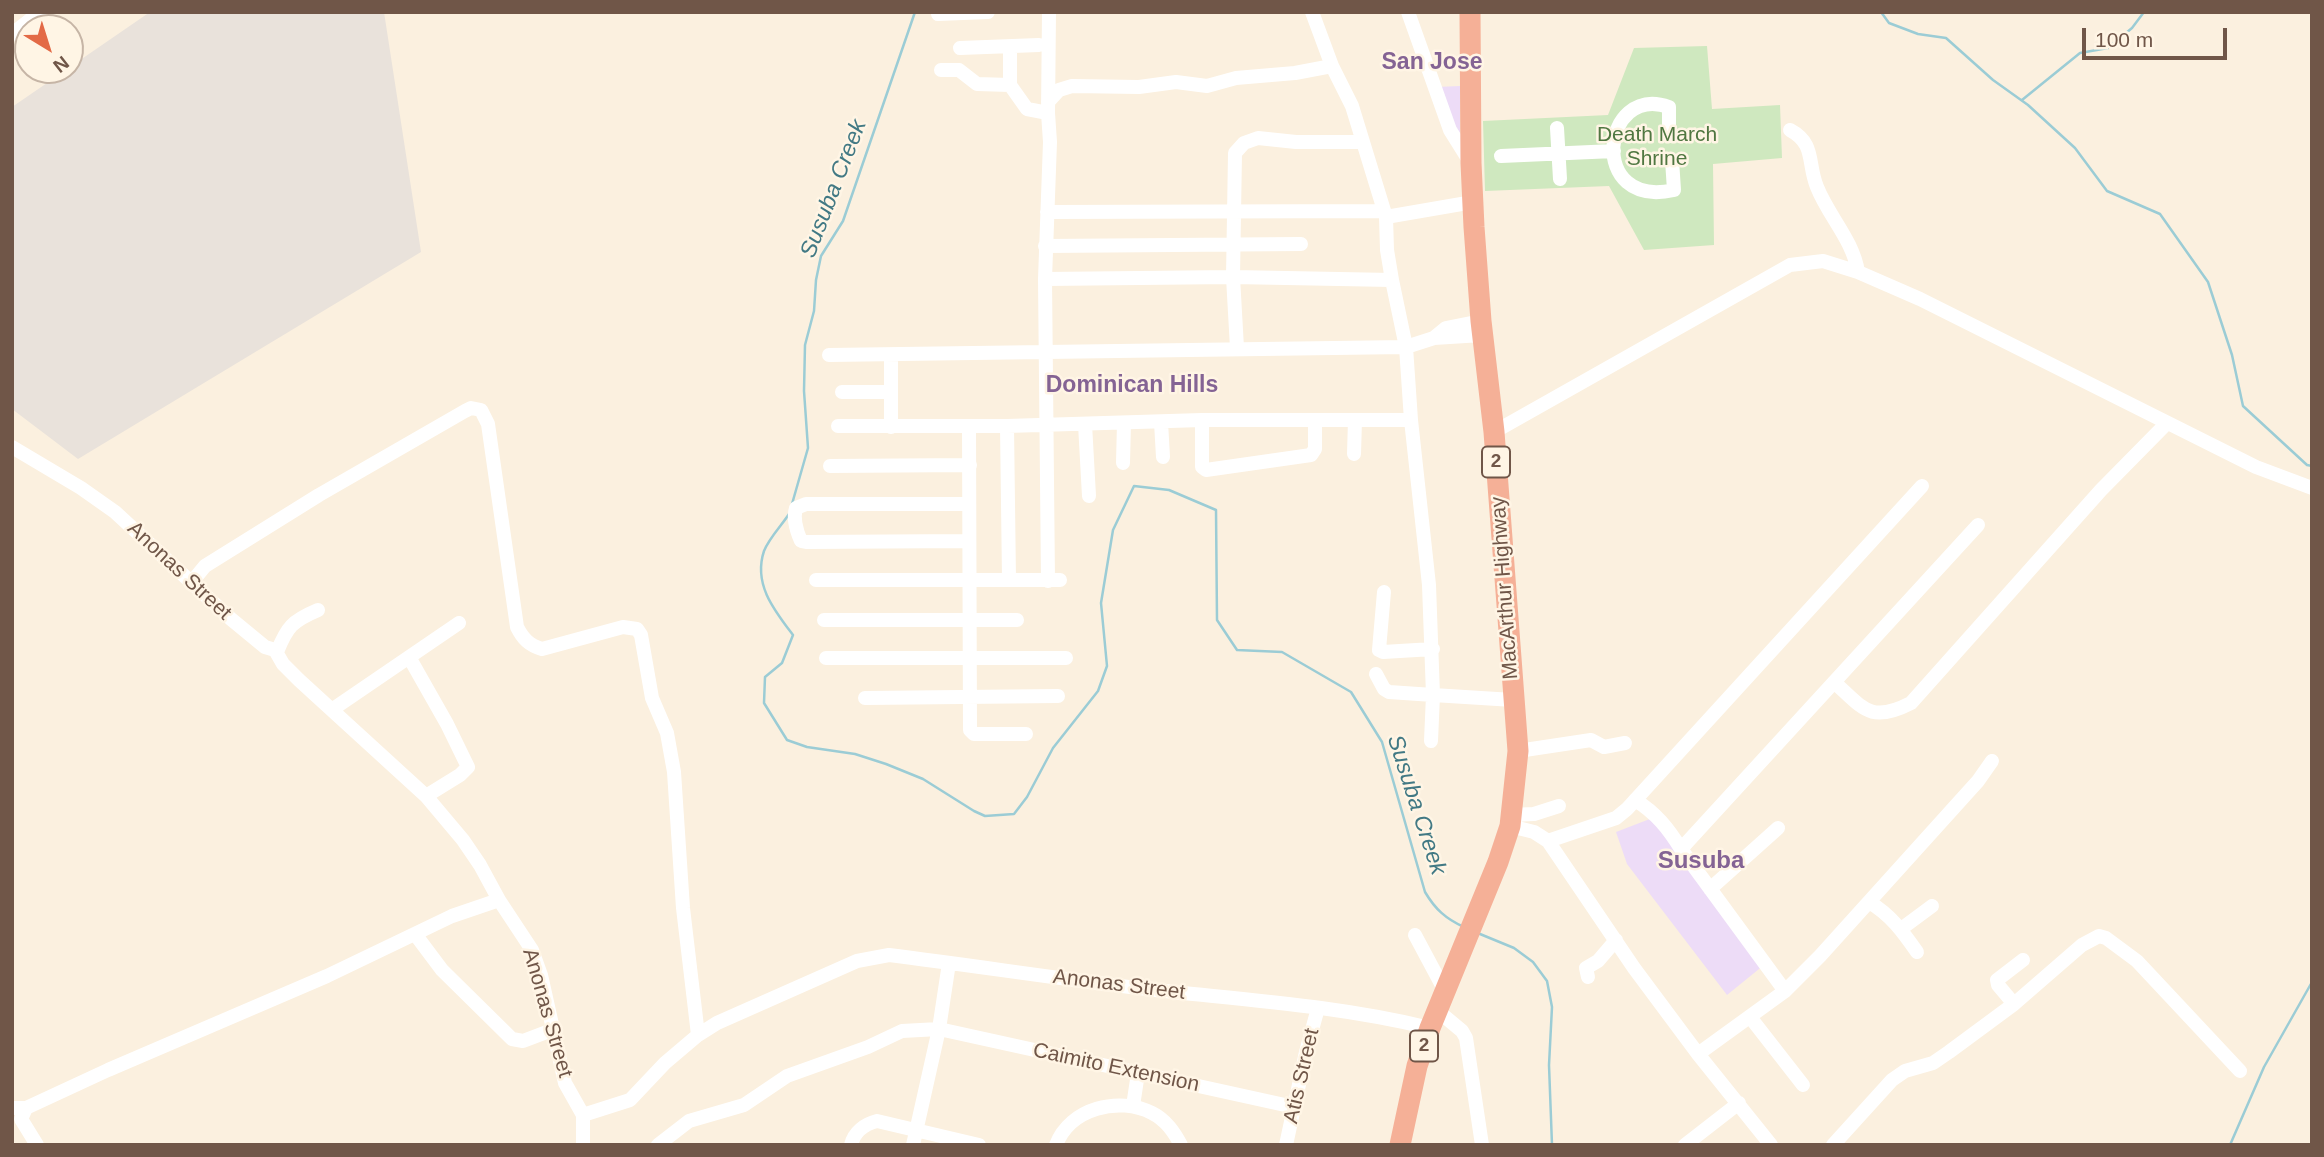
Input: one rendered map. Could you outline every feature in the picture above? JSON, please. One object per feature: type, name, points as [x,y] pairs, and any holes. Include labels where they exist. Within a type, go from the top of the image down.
[{"type":"highway","name":"MacArthur Highway","points":[[1400,1145],[1418,1066],[1460,951],[1498,862],[1510,820],[1518,751],[1494,432],[1481,328],[1471,163],[1470,12]]},
{"type":"street","points":[[12,34],[40,12]]},
{"type":"street","points":[[938,13],[988,12]]},
{"type":"street","points":[[816,580],[1054,581],[1045,279],[1050,142],[1049,12]]},
{"type":"street","points":[[1312,12],[1332,66],[1352,106],[1385,214],[1387,250],[1406,347],[1429,585],[1433,649],[1431,741]]},
{"type":"street","points":[[1408,12],[1450,130],[1471,163]]},
{"type":"street","points":[[960,48],[1039,45]]},
{"type":"street","points":[[1010,47],[1010,85],[1027,109],[1048,107]]},
{"type":"street","points":[[1048,107],[1059,90],[1072,86],[1139,87],[1176,82],[1207,86],[1236,78],[1296,73],[1332,66]]},
{"type":"street","points":[[942,70],[959,70],[977,84],[1010,85]]},
{"type":"street","points":[[1669,136],[1669,107],[1646,105],[1629,112],[1623,118],[1614,138],[1614,151],[1617,167],[1625,182],[1645,192],[1674,190],[1672,160]]},
{"type":"street","points":[[1558,128],[1560,179]]},
{"type":"street","points":[[1790,130],[1801,136],[1808,147],[1812,176],[1856,256],[1858,272]]},
{"type":"street","points":[[1237,348],[1233,277],[1234,157],[1244,143],[1258,138],[1296,142],[1363,142]]},
{"type":"street","points":[[1501,156],[1614,151]]},
{"type":"street","points":[[1047,212],[1234,210],[1385,214],[1473,202]]},
{"type":"street","points":[[1045,246],[1301,244]]},
{"type":"street","points":[[1494,432],[1790,265],[1822,261],[1858,272],[1920,299],[2256,467],[2312,488]]},
{"type":"street","points":[[1045,279],[1233,277],[1392,280]]},
{"type":"street","points":[[829,355],[1406,347],[1434,338],[1446,328],[1481,328]]},
{"type":"street","points":[[891,355],[891,427]]},
{"type":"street","points":[[842,391],[891,392]]},
{"type":"street","points":[[191,583],[205,566],[319,495],[465,411],[471,408],[481,410],[488,424],[520,634],[532,645],[542,649],[623,627],[637,629],[641,635],[652,698],[667,733],[674,772],[683,908],[698,1035]]},
{"type":"street","points":[[838,426],[1007,426],[1202,420],[1411,420]]},
{"type":"street","points":[[1202,420],[1202,467],[1206,470],[1311,455],[1315,449],[1315,420]]},
{"type":"street","points":[[1354,420],[1354,454]]},
{"type":"street","points":[[1161,422],[1163,457]]},
{"type":"street","points":[[1123,463],[1124,423]]},
{"type":"street","points":[[1834,682],[1866,711],[1873,713],[1911,704],[2101,490],[2167,423]]},
{"type":"street","points":[[1085,424],[1089,496]]},
{"type":"street","points":[[969,426],[970,730],[974,734],[1026,734]]},
{"type":"street","points":[[1007,426],[1009,580]]},
{"type":"street","name":"Anonas Street","points":[[12,447],[81,488],[115,512],[191,583],[262,644],[277,652],[290,671],[426,796],[463,839],[532,950],[541,975],[565,1083],[583,1115],[630,1100],[665,1063],[717,1023],[858,961],[889,956],[1392,1019],[1438,1011]]},
{"type":"street","points":[[830,466],[970,465]]},
{"type":"street","points":[[1548,841],[1616,818],[1635,800],[1922,486]]},
{"type":"street","points":[[969,504],[806,504],[796,508],[794,514],[801,541],[806,542],[969,541]]},
{"type":"street","points":[[1681,849],[1978,524]]},
{"type":"street","points":[[1384,592],[1379,650],[1433,649]]},
{"type":"street","points":[[277,652],[296,620],[318,610]]},
{"type":"street","points":[[824,620],[1017,620]]},
{"type":"street","points":[[333,709],[459,623]]},
{"type":"street","points":[[409,657],[468,763],[467,770],[426,796]]},
{"type":"street","points":[[826,658],[1066,658]]},
{"type":"street","points":[[1376,674],[1384,689],[1389,692],[1513,700]]},
{"type":"street","points":[[865,698],[1058,696]]},
{"type":"street","points":[[1518,751],[1591,740],[1604,747],[1625,743]]},
{"type":"street","points":[[1699,1054],[1785,990],[1869,902],[1992,761]]},
{"type":"street","points":[[1635,800],[1659,817],[1785,990]]},
{"type":"street","points":[[1510,820],[1559,806]]},
{"type":"street","points":[[1510,820],[1548,841],[1615,940],[1699,1054],[1772,1145]]},
{"type":"street","points":[[1710,889],[1778,828]]},
{"type":"street","points":[[37,1145],[21,1119],[19,1108],[327,976],[452,916],[499,900]]},
{"type":"street","points":[[1869,902],[1883,910],[1917,952]]},
{"type":"street","points":[[1901,929],[1932,906]]},
{"type":"street","points":[[415,934],[442,970],[512,1039],[523,1041],[552,1030]]},
{"type":"street","points":[[1415,935],[1438,1011],[1462,1031],[1466,1038],[1482,1145]]},
{"type":"street","points":[[1833,1145],[1892,1080],[1905,1071],[1933,1063],[2014,1004],[2082,945],[2099,936],[2106,938],[2137,961],[2240,1071]]},
{"type":"street","points":[[1588,977],[1586,968],[1598,961],[1615,940]]},
{"type":"street","points":[[2014,1004],[1997,980],[2023,960]]},
{"type":"street","points":[[915,1138],[939,1029],[949,963]]},
{"type":"street","name":"Atis Street","points":[[1286,1145],[1318,1008]]},
{"type":"street","points":[[1749,1017],[1803,1085]]},
{"type":"street","name":"Caimito Extension","points":[[658,1145],[689,1121],[744,1105],[787,1076],[868,1047],[902,1031],[939,1029],[1294,1107]]},
{"type":"street","points":[[1133,1106],[1138,1073]]},
{"type":"street","points":[[1685,1145],[1739,1102]]},
{"type":"street","points":[[1056,1145],[1071,1123],[1090,1111],[1111,1105],[1133,1106],[1154,1114],[1171,1128],[1181,1145]]},
{"type":"street","points":[[583,1115],[583,1145]]},
{"type":"street","points":[[851,1145],[852,1139],[861,1130],[877,1121],[915,1138],[979,1145]]},
{"type":"shaded area","points":[[150,12],[384,12],[421,252],[78,459],[12,409],[12,107],[46,84],[84,84],[84,57]]},
{"type":"shaded area","points":[[1460,86],[1460,135],[1452,135],[1436,87]]},
{"type":"shaded area","points":[[1655,817],[1764,965],[1727,995],[1627,864],[1616,832]]},
{"type":"green space","name":"Death March Shrine","points":[[1707,46],[1712,109],[1780,105],[1782,158],[1713,164],[1714,245],[1644,250],[1609,186],[1485,191],[1483,121],[1608,115],[1634,48]]},
{"type":"waterway","name":"Susuba Creek","points":[[792,504],[808,448],[804,391],[805,345],[814,311],[821,256],[843,221],[915,12]]},
{"type":"waterway","points":[[1881,12],[1889,23],[1918,34],[1946,38],[1993,80],[2028,105],[2075,148],[2107,191],[2160,214],[2208,282],[2232,355],[2243,406],[2307,465],[2312,466]]},
{"type":"waterway","points":[[2022,100],[2080,53],[2108,48],[2132,28],[2144,12]]},
{"type":"waterway","name":"Susuba Creek","points":[[789,514],[766,546],[761,563],[761,575],[767,596],[793,635],[782,663],[765,677],[764,703],[787,740],[807,747],[855,754],[886,764],[923,779],[985,816],[1014,814],[1027,797],[1053,748],[1098,691],[1107,666],[1101,603],[1113,530],[1134,486],[1169,490],[1216,510],[1217,620],[1237,650],[1282,652],[1351,692],[1382,742],[1425,892],[1442,913],[1464,927]]},
{"type":"waterway","name":"Susuba Creek","points":[[1480,934],[1514,948],[1533,962],[1547,981],[1552,1007],[1549,1065],[1552,1145]]},
{"type":"waterway","points":[[2230,1145],[2264,1067],[2312,982]]},
{"type":"district","name":"San Jose","points":[[1432,63]]},
{"type":"district","name":"Dominican Hills","points":[[1132,386]]},
{"type":"district","name":"Susuba","points":[[1701,861]]}]
